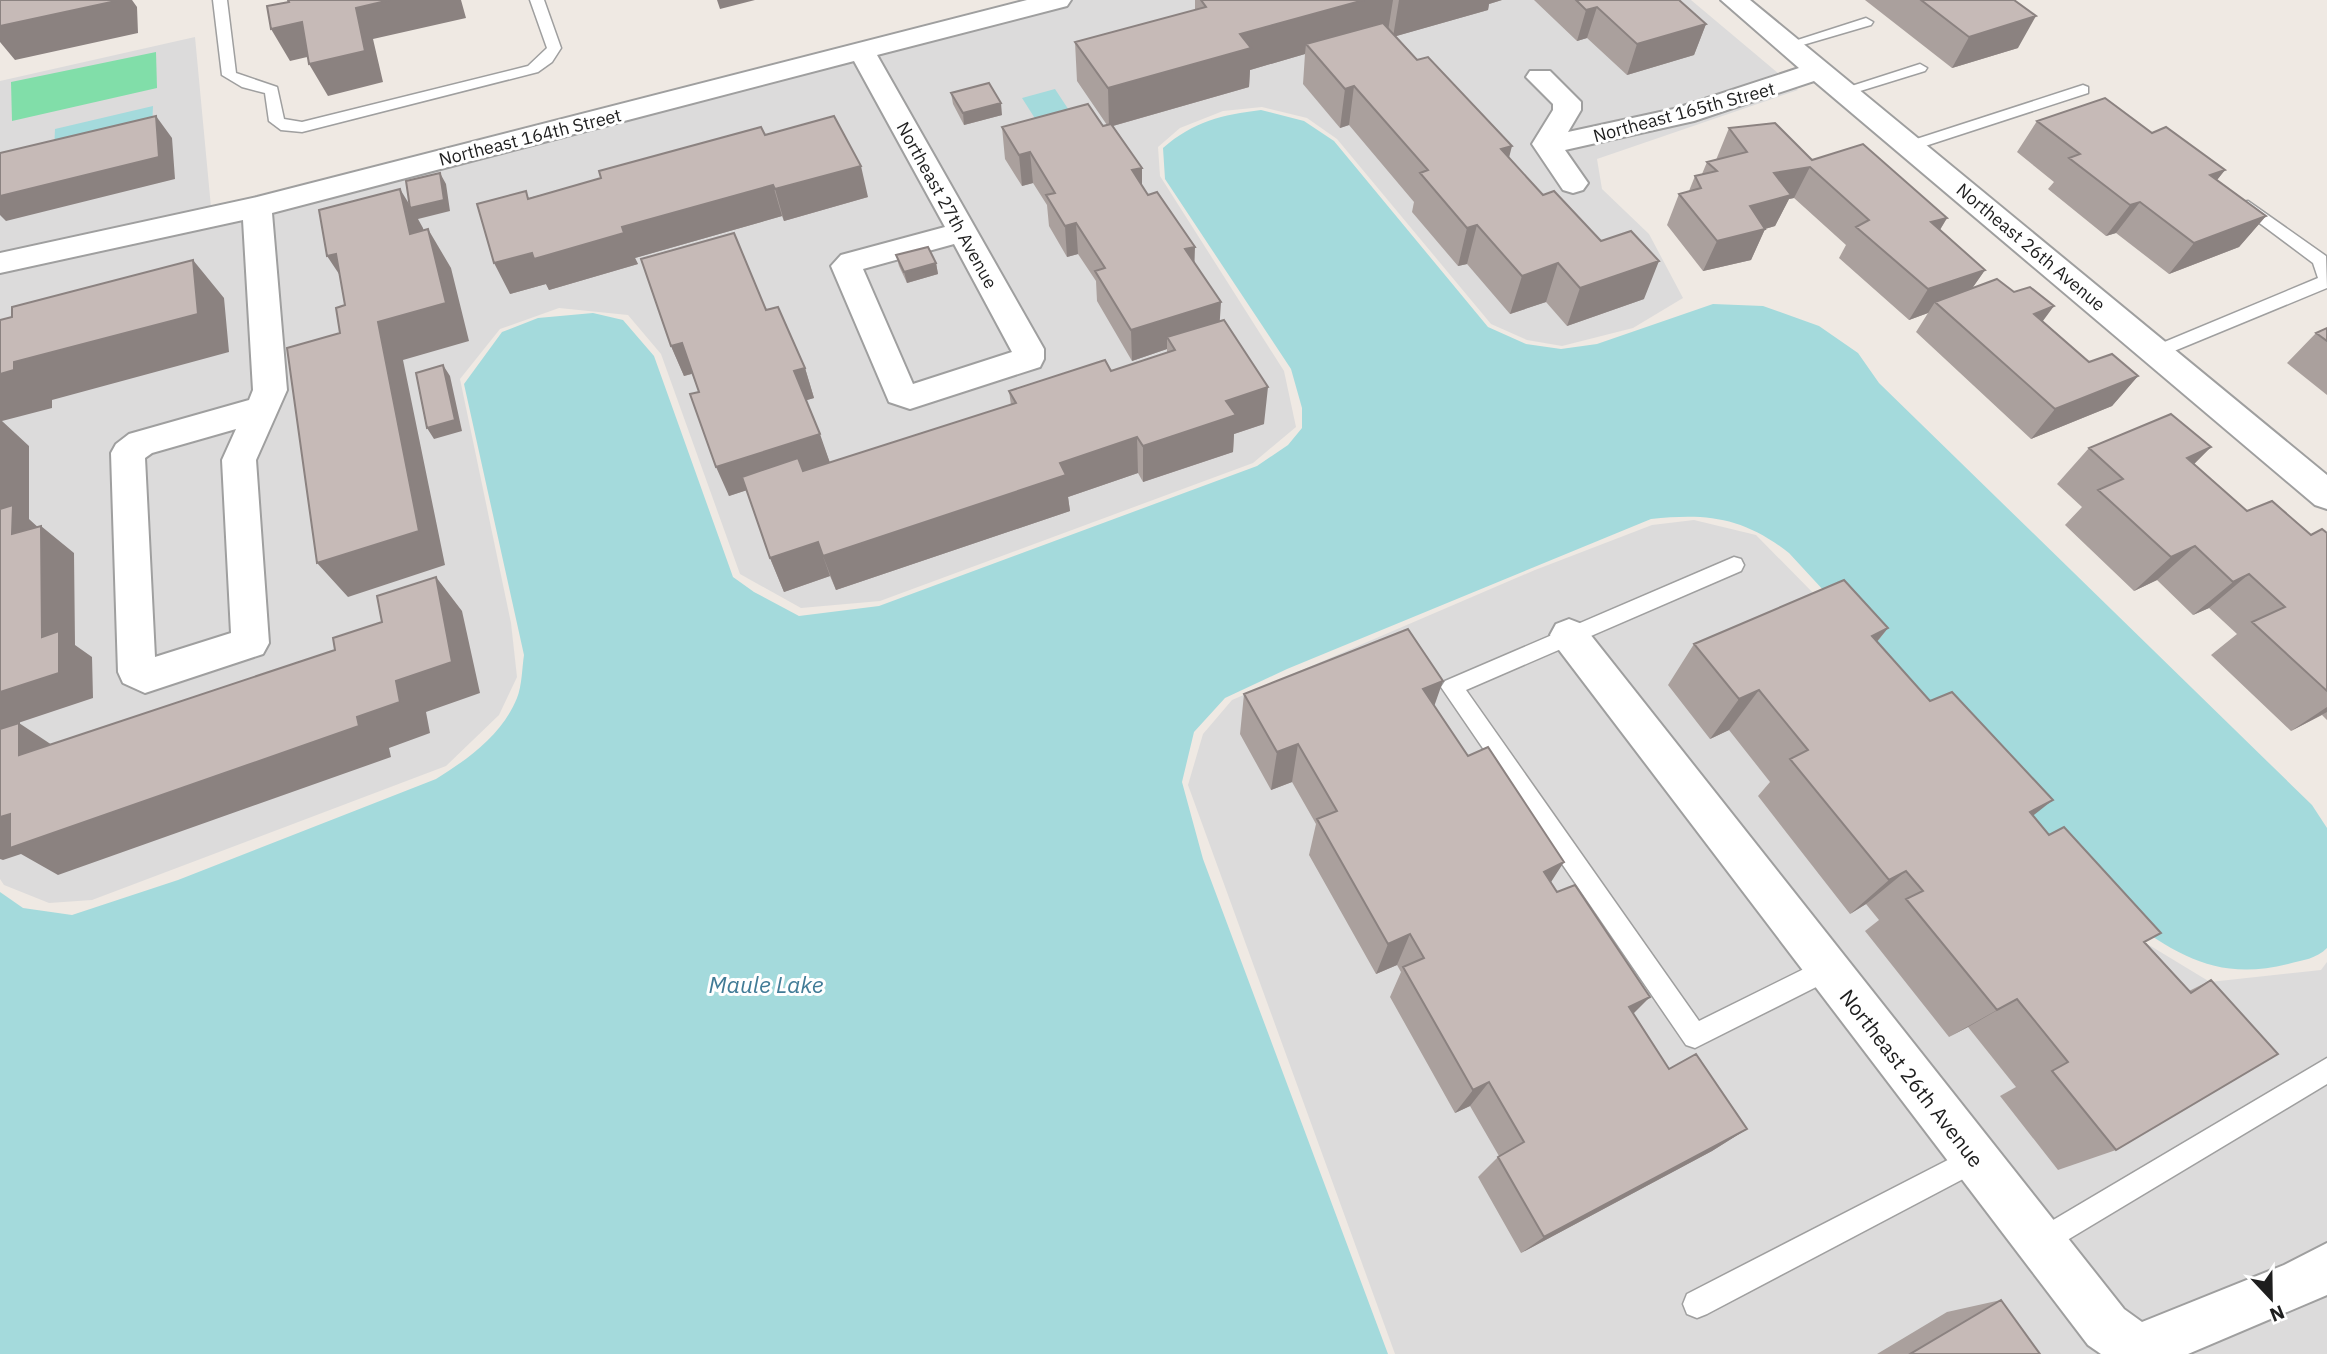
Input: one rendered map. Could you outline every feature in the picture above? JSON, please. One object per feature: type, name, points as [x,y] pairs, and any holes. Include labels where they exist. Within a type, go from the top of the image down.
[{"type":"street","name":"Northeast 164th Street","points":[[0,262],[34,258],[257,207],[1058,0]]},
{"type":"street","name":"Northeast 26th Avenue","points":[[1734,0],[2327,495]]},
{"type":"street","name":"Northeast 27th Avenue","points":[[862,52],[1028,349],[1028,359],[910,397],[901,393],[846,266],[852,262],[962,232]]},
{"type":"street","name":"Northeast 165th Street","points":[[1546,144],[1604,137],[1745,99],[1819,71]]},
{"type":"street","points":[[1540,77],[1567,102],[1567,110],[1546,144],[1573,183]]},
{"type":"street","points":[[257,207],[270,390],[262,409],[239,460],[250,643],[145,677],[137,672],[128,453],[141,443],[262,409]]},
{"type":"street","name":"Northeast 26th Avenue","points":[[1569,635],[2122,1347],[2138,1349],[2300,1283],[2327,1268]]},
{"type":"lane","points":[[220,0],[229,75],[247,84],[272,90],[277,121],[286,127],[294,127],[533,69],[547,60],[554,48],[537,0]]},
{"type":"lane","points":[[1788,45],[1866,22]]},
{"type":"lane","points":[[1844,91],[1920,68]]},
{"type":"lane","points":[[1910,146],[2084,90]]},
{"type":"lane","points":[[2156,352],[2327,281],[2320,260],[2248,206]]},
{"type":"lane","points":[[1734,565],[1452,687],[1695,1036],[1828,969]]},
{"type":"lane","points":[[2040,1242],[2327,1070]]},
{"type":"lane","points":[[1697,1304],[1975,1159]]},
{"type":"shaded area","points":[[1071,0],[1691,0],[1798,90],[1597,159],[1602,189],[1649,234],[1683,298],[1633,328],[1562,346],[1527,340],[1491,324],[1337,139],[1307,118],[1262,107],[1223,111],[1180,128],[1158,147],[1160,176],[1284,371],[1296,427],[1253,463],[880,601],[801,608],[740,574],[661,354],[628,315],[559,308],[500,329],[460,379],[511,623],[517,677],[499,715],[446,766],[92,900],[49,903],[4,885],[0,879],[0,81],[195,37],[212,218]]},
{"type":"shaded area","points":[[1694,520],[1756,535],[1876,657],[2144,942],[2210,982],[2321,970],[2327,962],[2327,1354],[1395,1354],[1188,785],[1203,734],[1232,700],[1535,570],[1652,525]]},
{"type":"green space","points":[[156,52],[157,88],[12,121],[11,82]]},
{"type":"water","points":[[1055,89],[1082,130],[1048,139],[1022,98]]},
{"type":"water","points":[[153,106],[152,128],[54,151],[55,129]]},
{"type":"water","name":"Maule Lake","points":[[1261,110],[1304,121],[1334,141],[1488,327],[1526,344],[1561,349],[1597,344],[1713,304],[1763,306],[1819,326],[1858,353],[1879,383],[2312,805],[2327,828],[2327,948],[2318,955],[2288,964],[2264,969],[2242,969],[2202,962],[2165,944],[2127,919],[1789,553],[1756,532],[1724,520],[1690,517],[1651,519],[1287,669],[1225,698],[1194,732],[1182,782],[1203,859],[1388,1354],[0,1354],[0,892],[23,908],[72,915],[178,880],[436,779],[472,754],[493,735],[517,698],[524,655],[464,384],[502,332],[538,318],[593,313],[623,320],[654,356],[733,577],[754,592],[799,616],[879,606],[1257,466],[1288,445],[1302,428],[1302,408],[1291,369],[1165,179],[1163,148],[1186,131],[1234,114]]},
{"type":"building","points":[[0,0],[116,0],[116,1],[0,26]]},
{"type":"building","points":[[288,0],[390,0],[356,8],[365,51],[309,64],[302,22],[271,29],[267,6],[289,2]]},
{"type":"building","points":[[1201,0],[1364,0],[1240,34],[1251,48],[1108,88],[1075,42],[1206,7]]},
{"type":"building","points":[[1576,0],[1679,0],[1706,24],[1637,44],[1597,7],[1586,10]]},
{"type":"building","points":[[1921,0],[2014,0],[2036,16],[1969,37]]},
{"type":"building","points":[[1383,23],[1417,60],[1428,57],[1512,146],[1501,149],[1543,195],[1554,191],[1601,241],[1631,231],[1659,261],[1580,288],[1558,263],[1522,276],[1477,225],[1467,228],[1420,173],[1428,170],[1354,86],[1345,89],[1306,44]]},
{"type":"building","points":[[989,83],[1001,103],[963,113],[951,93]]},
{"type":"building","points":[[2105,98],[2152,133],[2166,127],[2225,170],[2210,175],[2266,216],[2194,243],[2140,202],[2130,205],[2069,158],[2080,154],[2037,121]]},
{"type":"building","points":[[1088,104],[1103,126],[1111,124],[1142,168],[1132,170],[1148,195],[1157,192],[1195,247],[1185,249],[1221,302],[1131,330],[1095,271],[1105,268],[1076,223],[1065,226],[1046,195],[1055,193],[1030,152],[1019,155],[1002,127]]},
{"type":"building","points":[[156,116],[159,157],[0,196],[0,153]]},
{"type":"building","points":[[834,116],[861,166],[775,189],[773,185],[622,227],[624,233],[534,259],[532,253],[494,263],[477,204],[526,191],[528,199],[601,178],[599,171],[761,127],[765,135]]},
{"type":"building","points":[[1775,123],[1812,160],[1863,144],[1947,218],[1931,222],[1985,270],[1928,289],[1856,227],[1869,220],[1810,167],[1774,173],[1791,195],[1750,206],[1765,229],[1717,241],[1679,194],[1701,188],[1695,176],[1717,171],[1707,162],[1747,152],[1729,128]]},
{"type":"building","points":[[440,173],[444,200],[410,208],[406,181]]},
{"type":"building","points":[[400,189],[410,234],[428,229],[446,303],[378,322],[419,531],[317,563],[287,348],[340,333],[336,308],[345,305],[336,254],[327,256],[319,210]]},
{"type":"building","points":[[734,233],[766,310],[778,307],[805,368],[794,371],[820,434],[716,467],[690,394],[699,392],[682,343],[671,346],[641,259]]},
{"type":"building","points":[[928,247],[936,263],[904,272],[896,255]]},
{"type":"building","points":[[193,260],[198,314],[14,362],[14,370],[0,374],[0,320],[12,317],[12,307]]},
{"type":"building","points":[[1997,279],[2014,292],[2030,287],[2054,306],[2034,314],[2089,362],[2112,354],[2138,376],[2055,409],[1935,302]]},
{"type":"building","points":[[1224,320],[1268,387],[1226,401],[1236,415],[1143,446],[1137,437],[1060,463],[1066,475],[823,556],[818,542],[770,558],[742,477],[798,458],[803,471],[1016,403],[1009,391],[1105,360],[1111,371],[1175,350],[1167,337]]},
{"type":"building","points":[[2327,328],[2327,341],[2316,333]]},
{"type":"building","points":[[443,365],[455,420],[427,428],[416,373]]},
{"type":"building","points":[[2171,414],[2211,447],[2187,458],[2247,511],[2272,501],[2311,535],[2322,529],[2327,533],[2327,691],[2252,622],[2285,607],[2249,574],[2233,582],[2195,546],[2171,557],[2098,490],[2123,479],[2089,448]]},
{"type":"building","points":[[13,505],[12,534],[41,526],[42,637],[59,631],[59,673],[0,692],[0,509]]},
{"type":"building","points":[[436,577],[452,662],[396,681],[400,702],[357,717],[359,726],[10,848],[10,814],[0,817],[0,729],[19,723],[19,755],[335,650],[333,638],[382,622],[377,596]]},
{"type":"building","points":[[1844,580],[1888,628],[1872,636],[1930,701],[1952,692],[2053,800],[2030,812],[2049,835],[2064,827],[2161,933],[2144,942],[2191,993],[2211,980],[2278,1054],[2116,1150],[2052,1071],[2068,1062],[2017,999],[1997,1010],[1906,899],[1923,891],[1906,871],[1889,880],[1790,759],[1808,750],[1759,690],[1739,699],[1694,644]]},
{"type":"building","points":[[1408,629],[1443,681],[1423,689],[1468,756],[1488,747],[1564,862],[1544,872],[1557,892],[1575,885],[1650,997],[1629,1007],[1669,1069],[1696,1054],[1747,1129],[1544,1237],[1498,1157],[1524,1142],[1489,1082],[1473,1090],[1403,967],[1424,958],[1410,934],[1388,944],[1317,819],[1337,811],[1298,744],[1277,752],[1244,694]]},
{"type":"building","points":[[2001,1300],[2040,1354],[1910,1354]]}]
